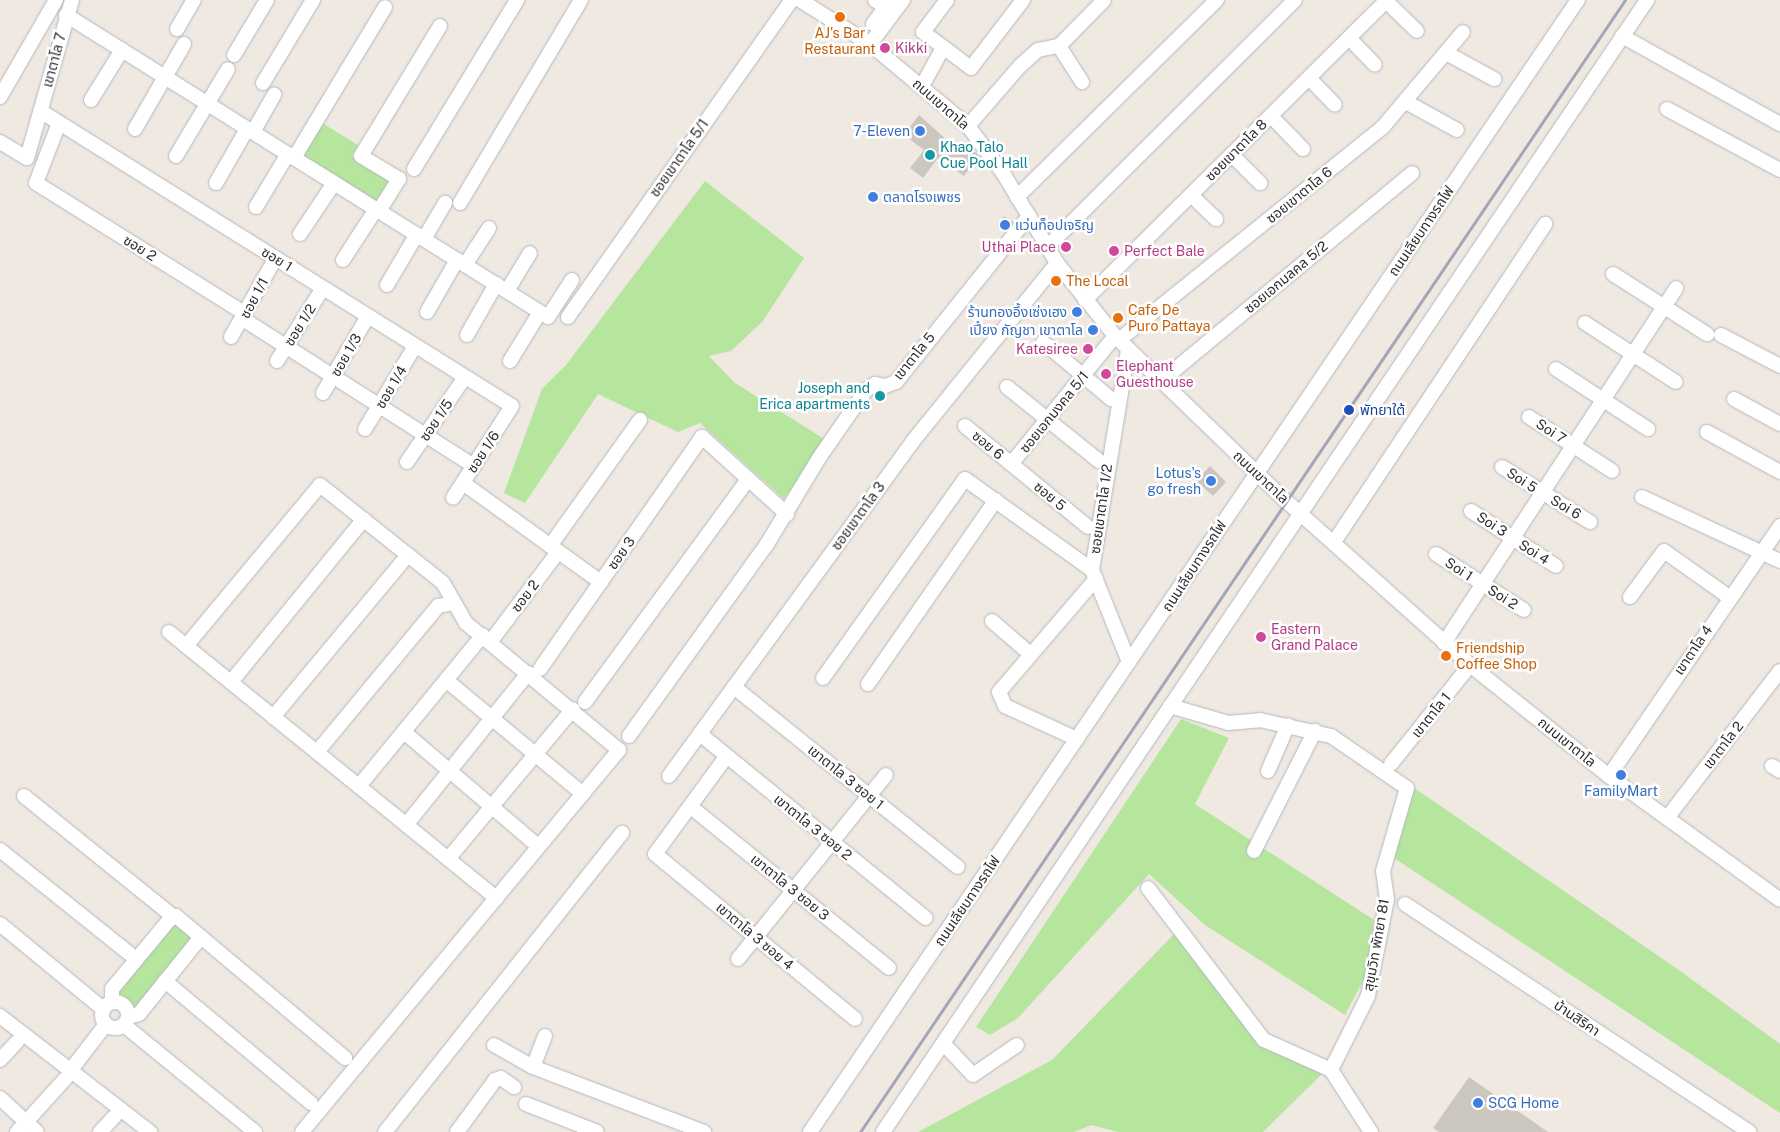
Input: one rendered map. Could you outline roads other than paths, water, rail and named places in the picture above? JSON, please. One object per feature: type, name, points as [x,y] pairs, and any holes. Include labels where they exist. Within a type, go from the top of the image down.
[{"type":"street","points":[[0,97],[56,0]]},
{"type":"street","name":"เขาตาโล 7","points":[[0,142],[27,158],[40,117],[66,15],[72,0]]},
{"type":"street","points":[[177,29],[194,0]]},
{"type":"street","points":[[234,55],[267,0]]},
{"type":"street","points":[[263,83],[313,0]]},
{"type":"street","points":[[414,169],[517,0]]},
{"type":"street","points":[[460,202],[581,0]]},
{"type":"street","name":"ซอยเขาตาโล 5/1","points":[[568,317],[792,0]]},
{"type":"street","name":"ถนนเขาตาโล","points":[[800,0],[866,41],[918,82],[968,126],[1017,197],[1057,264],[1085,300],[1121,342],[1255,473],[1470,666],[1609,776],[1780,900]]},
{"type":"street","points":[[866,41],[903,0]]},
{"type":"street","points":[[947,0],[923,32],[971,68],[1023,0]]},
{"type":"street","points":[[968,126],[1038,50],[1059,46],[1104,0]]},
{"type":"street","points":[[1017,197],[1217,0]]},
{"type":"street","points":[[1047,248],[1295,0]]},
{"type":"street","points":[[1387,0],[1417,31]]},
{"type":"street","name":"ซอยเขาตาโล 8","points":[[1085,300],[1387,0]]},
{"type":"street","name":"ถนนเลียบทางรถไฟ","points":[[810,1132],[1255,473],[1578,0]]},
{"type":"street","points":[[883,1132],[1647,0]]},
{"type":"street","points":[[866,41],[884,2]]},
{"type":"street","points":[[256,206],[291,156],[385,7]]},
{"type":"street","points":[[66,15],[548,317],[572,280]]},
{"type":"street","points":[[343,260],[399,179],[361,156],[440,26]]},
{"type":"street","name":"ซอยเขาตาโล 6","points":[[1121,342],[1383,127],[1463,32]]},
{"type":"street","points":[[1622,36],[1780,124]]},
{"type":"street","points":[[1349,38],[1374,65]]},
{"type":"street","points":[[135,129],[184,44]]},
{"type":"street","points":[[1059,46],[1082,82]]},
{"type":"street","points":[[918,82],[924,66],[932,65],[943,48]]},
{"type":"street","points":[[91,100],[122,50]]},
{"type":"street","points":[[1446,53],[1494,78]]},
{"type":"street","points":[[176,156],[228,69]]},
{"type":"street","points":[[1309,78],[1335,105]]},
{"type":"street","points":[[216,183],[274,95]]},
{"type":"street","points":[[1406,102],[1457,130]]},
{"type":"street","points":[[1667,108],[1780,170]]},
{"type":"street","points":[[1270,116],[1303,149]]},
{"type":"street","name":"ซอย 1","points":[[40,117],[275,259],[512,406]]},
{"type":"street","name":"ซอย 2","points":[[57,127],[36,183],[243,316],[286,347],[474,466]]},
{"type":"street","points":[[1232,155],[1260,183]]},
{"type":"street","name":"ซอยเอกมลคล 5/2","points":[[1161,380],[1412,173]]},
{"type":"street","points":[[300,234],[334,183]]},
{"type":"street","points":[[1191,195],[1216,219]]},
{"type":"street","points":[[387,284],[445,202]]},
{"type":"street","name":"เขาตาโล 5","points":[[629,736],[787,514],[819,458],[866,390],[875,384],[885,386],[896,382],[1029,216]]},
{"type":"street","points":[[1334,542],[1545,224]]},
{"type":"street","points":[[427,312],[461,262],[489,228]]},
{"type":"street","points":[[467,335],[501,288],[530,253]]},
{"type":"street","name":"ซอย 1/1","points":[[232,337],[275,259]]},
{"type":"street","name":"ซอยเขาตาโล 3","points":[[669,776],[913,441],[1057,264]]},
{"type":"street","points":[[1613,274],[1707,334]]},
{"type":"street","name":"ซอย 1/2","points":[[278,361],[322,288]]},
{"type":"street","points":[[1444,643],[1676,288]]},
{"type":"street","points":[[510,361],[540,312]]},
{"type":"street","name":"ซอย 1/3","points":[[323,393],[368,316]]},
{"type":"street","points":[[1585,323],[1676,382]]},
{"type":"street","points":[[1721,335],[1780,366]]},
{"type":"street","points":[[1043,342],[1111,399]]},
{"type":"street","name":"ซอยเอกมงคล 5/1","points":[[1011,464],[1084,375],[1121,342]]},
{"type":"street","name":"ซอยเขาตาโล 1/2","points":[[1094,575],[1121,342]]},
{"type":"street","name":"ซอย 1/4","points":[[365,428],[415,346]]},
{"type":"street","points":[[1556,369],[1648,428]]},
{"type":"street","name":"ซอย 1/5","points":[[407,462],[465,377]]},
{"type":"street","points":[[1008,387],[1099,461]]},
{"type":"street","points":[[1734,399],[1780,424]]},
{"type":"street","name":"ซอย 1/6","points":[[453,498],[512,406]]},
{"type":"street","name":"Soi 7","points":[[1529,417],[1612,471]]},
{"type":"street","points":[[554,549],[640,420]]},
{"type":"street","name":"ซอย 6","points":[[965,426],[1011,464]]},
{"type":"street","points":[[1706,432],[1780,472]]},
{"type":"street","name":"ซอย 3","points":[[406,825],[492,718],[534,671],[601,582],[702,437],[748,479]]},
{"type":"street","name":"ซอย 5","points":[[1011,464],[1088,527]]},
{"type":"street","name":"Soi 5","points":[[1502,467],[1542,492]]},
{"type":"street","points":[[585,702],[748,479],[787,514]]},
{"type":"street","points":[[822,678],[965,479],[996,500],[1094,575],[1129,662]]},
{"type":"street","points":[[463,483],[601,582]]},
{"type":"street","points":[[186,646],[320,485],[443,583],[466,623],[534,671],[619,750],[302,1132]]},
{"type":"street","name":"Soi 6","points":[[1542,492],[1590,522]]},
{"type":"street","points":[[1642,497],[1765,552],[1780,561]]},
{"type":"street","points":[[868,684],[996,500]]},
{"type":"street","name":"Soi 3","points":[[1471,510],[1512,538]]},
{"type":"street","points":[[231,682],[364,519]]},
{"type":"street","name":"เขาตาโล 4","points":[[1609,776],[1729,597],[1765,552],[1780,526]]},
{"type":"street","name":"Soi 4","points":[[1512,538],[1556,566]]},
{"type":"street","name":"ซอย 2","points":[[359,786],[446,680],[487,638],[554,549]]},
{"type":"street","points":[[1630,598],[1664,550],[1729,597]]},
{"type":"street","name":"Soi 1","points":[[1436,554],[1482,584]]},
{"type":"street","points":[[273,717],[408,555]]},
{"type":"street","points":[[1077,739],[1005,706],[999,698],[999,692],[1094,575]]},
{"type":"street","name":"Soi 2","points":[[1482,584],[1524,610]]},
{"type":"street","points":[[317,752],[438,606],[453,603]]},
{"type":"street","points":[[992,621],[1029,653]]},
{"type":"street","points":[[169,632],[496,898]]},
{"type":"street","name":"เขาตาโล 1","points":[[1391,764],[1470,666]]},
{"type":"street","name":"เขาตาโล 2","points":[[1667,818],[1780,672]]},
{"type":"street","points":[[446,680],[583,794]]},
{"type":"street","name":"เขาตาโล 3 ซอย 1","points":[[734,687],[958,867]]},
{"type":"street","name":"สุขุมวิท พัทยา 81","points":[[1170,706],[1228,723],[1260,720],[1288,724],[1331,736],[1407,788],[1382,871],[1387,899],[1368,996],[1331,1070]]},
{"type":"street","points":[[448,859],[573,709]]},
{"type":"street","points":[[1268,771],[1288,724]]},
{"type":"street","points":[[1254,851],[1315,731]]},
{"type":"street","points":[[404,732],[538,846]]},
{"type":"street","name":"เขาตาโล 3 ซอย 2","points":[[700,734],[926,918]]},
{"type":"street","points":[[691,806],[726,757]]},
{"type":"street","points":[[738,959],[886,775]]},
{"type":"street","points":[[24,796],[174,917],[183,919],[201,937],[345,1058]]},
{"type":"street","name":"เขาตาโล 3 ซอย 4","points":[[691,806],[655,854],[855,1019]]},
{"type":"street","name":"เขาตาโล 3 ซอย 3","points":[[691,806],[889,968]]},
{"type":"street","points":[[385,1132],[622,833]]},
{"type":"street","points":[[0,850],[136,959]]},
{"type":"street","points":[[1148,888],[1264,1040],[1331,1070],[1371,1132]]},
{"type":"street","name":"บ้านสิริคา","points":[[1405,904],[1749,1132]]},
{"type":"street","points":[[21,1127],[68,1074],[106,1024],[112,989],[174,917]]},
{"type":"street","points":[[0,924],[108,1006],[124,1006],[126,1021],[255,1132]]},
{"type":"street","points":[[106,1024],[116,1028],[139,1014],[201,937]]},
{"type":"street","points":[[165,981],[311,1103]]},
{"type":"street","points":[[0,1016],[68,1074],[150,1132]]},
{"type":"street","points":[[533,1067],[545,1036]]},
{"type":"street","points":[[0,1060],[17,1042]]},
{"type":"street","points":[[944,1044],[972,1075],[1017,1045]]},
{"type":"street","points":[[494,1045],[533,1067],[704,1132]]},
{"type":"street","points":[[457,1132],[495,1080],[501,1078],[514,1087]]},
{"type":"street","points":[[0,1098],[21,1127],[37,1132]]},
{"type":"street","points":[[526,1104],[597,1132]]},
{"type":"street","points":[[100,1132],[115,1116]]},
{"type":"railway","points":[[860,1132],[1625,0]]},
{"type":"place","name":"AJ's Bar Restaurant","points":[[840,17]]},
{"type":"place","name":"Kikki","points":[[885,48]]},
{"type":"place","name":"7-Eleven","points":[[920,131]]},
{"type":"place","name":"Khao Talo Cue Pool Hall","points":[[930,155]]},
{"type":"place","name":"ตลาดโรงเพชร","points":[[873,197]]},
{"type":"place","name":"แว่นท็อปเจริญ","points":[[1005,225]]},
{"type":"place","name":"Uthai Place","points":[[1066,247]]},
{"type":"place","name":"Perfect Bale","points":[[1114,251]]},
{"type":"place","name":"The Local","points":[[1056,281]]},
{"type":"place","name":"ร้านทองอึ้งเซ่งเฮง","points":[[1077,312]]},
{"type":"place","name":"Cafe De Puro Pattaya","points":[[1118,318]]},
{"type":"place","name":"เปี๋ยง กัญชา เขาตาโล","points":[[1093,330]]},
{"type":"place","name":"Katesiree","points":[[1088,349]]},
{"type":"place","name":"Elephant Guesthouse","points":[[1106,374]]},
{"type":"place","name":"Joseph and Erica apartments","points":[[880,396]]},
{"type":"place","name":"พัทยาใต้","points":[[1349,410]]},
{"type":"place","name":"Lotus's go fresh","points":[[1211,481]]},
{"type":"place","name":"Eastern Grand Palace","points":[[1261,637]]},
{"type":"place","name":"Friendship Coffee Shop","points":[[1446,656]]},
{"type":"place","name":"FamilyMart","points":[[1621,775]]},
{"type":"place","name":"SCG Home","points":[[1478,1103]]}]
